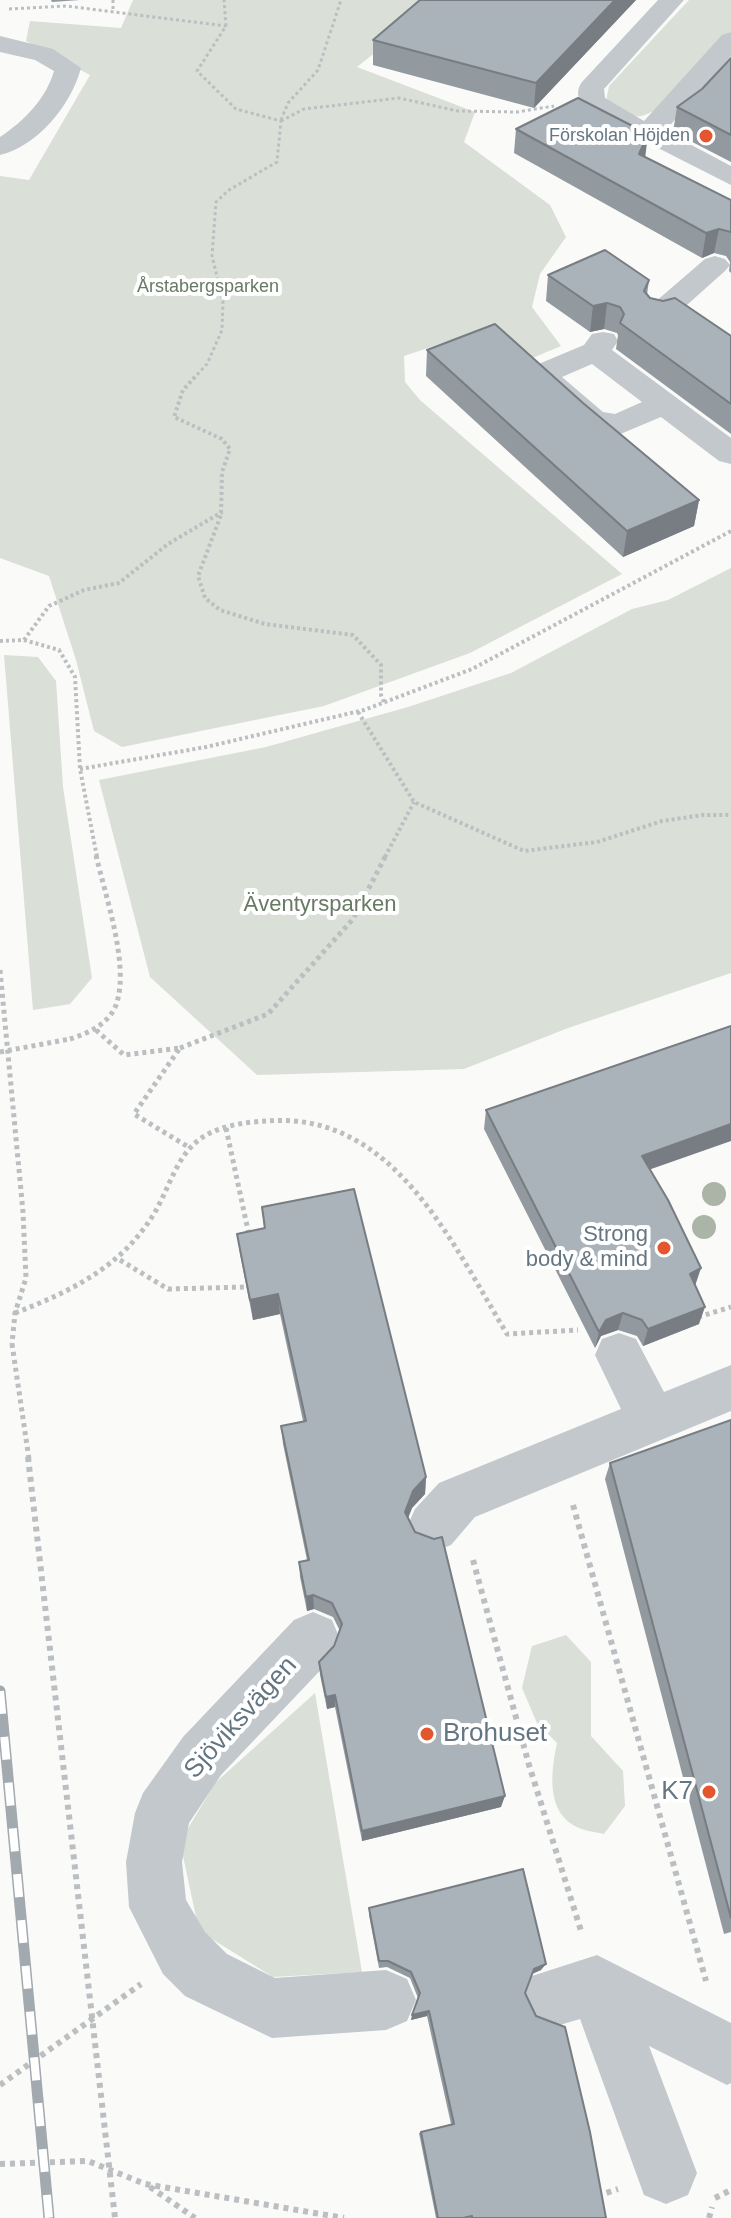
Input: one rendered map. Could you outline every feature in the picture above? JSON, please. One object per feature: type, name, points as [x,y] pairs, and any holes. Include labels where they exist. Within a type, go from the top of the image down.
[{"type":"street","points":[[672,0],[591,88],[592,100],[602,109],[731,177]]},
{"type":"street","points":[[649,132],[731,40]]},
{"type":"street","points":[[0,44],[44,54],[68,68],[65,84],[19,138],[0,147]]},
{"type":"street","points":[[658,315],[715,265]]},
{"type":"street","points":[[664,404],[618,425],[593,420],[540,375],[599,347],[664,404],[731,454]]},
{"type":"street","points":[[602,1342],[653,1422]]},
{"type":"street","points":[[433,1527],[457,1500],[731,1388]]},
{"type":"street","name":"Sjöviksvägen","points":[[313,1639],[202,1756],[163,1813],[154,1862],[158,1907],[184,1953],[206,1975],[272,2008],[386,2000]]},
{"type":"street","points":[[575,1991],[729,2054]]},
{"type":"street","points":[[575,1991],[690,2186]]},
{"type":"path","points":[[113,0],[113,11]]},
{"type":"path","points":[[224,0],[226,26],[197,71],[236,109],[281,121],[304,109],[328,104],[399,98],[458,111],[517,112]]},
{"type":"path","points":[[341,0],[318,70],[288,103],[281,121],[277,162],[229,190],[216,202],[212,256],[223,301],[222,330],[207,364],[183,390],[174,417],[222,439],[230,449],[222,471],[222,512],[199,572],[198,587],[205,598],[227,614],[267,625],[353,635],[381,665],[381,695],[384,702]]},
{"type":"path","points":[[0,9],[66,6],[226,26]]},
{"type":"path","points":[[24,640],[49,606],[84,590],[119,583],[168,544],[222,512]]},
{"type":"path","points":[[80,769],[164,756],[358,712],[472,669],[731,531]]},
{"type":"path","points":[[0,641],[24,640],[59,650],[75,677],[80,769],[120,966],[117,1004],[96,1030],[70,1039],[0,1052]]},
{"type":"path","points":[[358,712],[414,802],[524,851],[597,842],[662,821],[703,815],[731,815]]},
{"type":"path","points":[[96,1030],[124,1055],[180,1048],[268,1014],[353,919],[414,802]]},
{"type":"path","points":[[0,970],[26,1278],[15,1313],[12,1344],[34,1495],[115,2218]]},
{"type":"path","points":[[180,1048],[134,1114],[190,1148]]},
{"type":"path","points":[[15,1313],[76,1289],[120,1260],[153,1215],[190,1148],[200,1139],[226,1128],[274,1117],[316,1121],[349,1134],[381,1154],[416,1190],[507,1334],[602,1342]]},
{"type":"path","points":[[226,1128],[249,1236]]},
{"type":"path","points":[[120,1260],[168,1289],[246,1287]]},
{"type":"path","points":[[696,1318],[731,1307]]},
{"type":"path","points":[[559,1458],[729,2054]]},
{"type":"path","points":[[486,1609],[529,1765],[575,1991]]},
{"type":"path","points":[[0,2085],[184,1953]]},
{"type":"path","points":[[0,2164],[88,2161],[145,2184],[195,2218]]},
{"type":"path","points":[[145,2184],[344,2218]]},
{"type":"path","points":[[690,2186],[731,2190]]},
{"type":"green space","name":"Årstabergsparken","points":[[133,0],[441,0],[357,67],[475,112],[464,142],[550,205],[566,237],[540,274],[532,307],[561,346],[530,359],[475,332],[404,356],[405,382],[420,400],[622,574],[470,653],[324,706],[122,747],[94,731],[76,660],[49,576],[0,558],[0,176],[29,180],[90,75],[26,41],[30,21],[121,28]]},
{"type":"green space","points":[[689,0],[731,0],[731,31],[686,83],[658,108],[645,115],[633,116],[606,101],[609,86]]},
{"type":"green space","name":"Äventyrsparken","points":[[731,568],[731,973],[568,1028],[464,1069],[257,1075],[150,977],[99,780],[266,747],[408,707],[511,673],[632,609],[668,600]]},
{"type":"green space","points":[[4,655],[38,657],[56,681],[63,787],[92,978],[70,1004],[33,1010]]},
{"type":"green space","points":[[566,1635],[591,1662],[591,1736],[623,1771],[625,1806],[604,1834],[579,1828],[560,1813],[552,1779],[557,1743],[537,1723],[522,1688],[532,1646]]},
{"type":"green space","points":[[315,1693],[362,1972],[273,1977],[199,1931],[180,1842],[215,1783]]},
{"type":"building","points":[[420,0],[615,0],[536,83],[373,40]]},
{"type":"building","points":[[731,58],[731,135],[677,107],[702,89]]},
{"type":"building","points":[[578,98],[648,134],[639,154],[731,200],[731,232],[719,229],[706,233],[516,129]]},
{"type":"building","points":[[605,250],[649,280],[644,291],[650,298],[663,301],[675,298],[731,336],[731,404],[620,323],[624,314],[620,307],[607,303],[593,306],[548,275]]},
{"type":"building","points":[[495,324],[699,500],[627,531],[427,350]]},
{"type":"building","points":[[731,1026],[731,1124],[642,1156],[668,1200],[701,1268],[690,1274],[705,1307],[648,1329],[642,1320],[623,1313],[606,1320],[599,1332],[486,1110]]},
{"type":"building","points":[[354,1189],[426,1477],[413,1491],[405,1512],[415,1532],[434,1539],[442,1537],[505,1796],[362,1831],[335,1695],[326,1697],[319,1662],[334,1646],[342,1624],[332,1603],[313,1595],[306,1597],[299,1562],[309,1560],[281,1426],[306,1421],[278,1294],[250,1300],[237,1234],[265,1228],[262,1207]]},
{"type":"building","name":"K7","points":[[731,1420],[731,1918],[610,1463]]},
{"type":"building","points":[[523,1869],[546,1964],[534,1969],[525,1993],[536,2016],[565,2027],[590,2132],[606,2218],[438,2218],[421,2132],[454,2124],[429,2011],[412,2015],[420,1993],[411,1972],[388,1961],[379,1961],[369,1908]]},
{"type":"railway","points":[[0,1691],[49,2218]]},
{"type":"place","name":"Förskolan Höjden","points":[[706,136]]},
{"type":"place","name":"Strong body & mind","points":[[664,1248]]},
{"type":"place","name":"Brohuset","points":[[427,1734]]},
{"type":"place","name":"K7","points":[[709,1792]]}]
